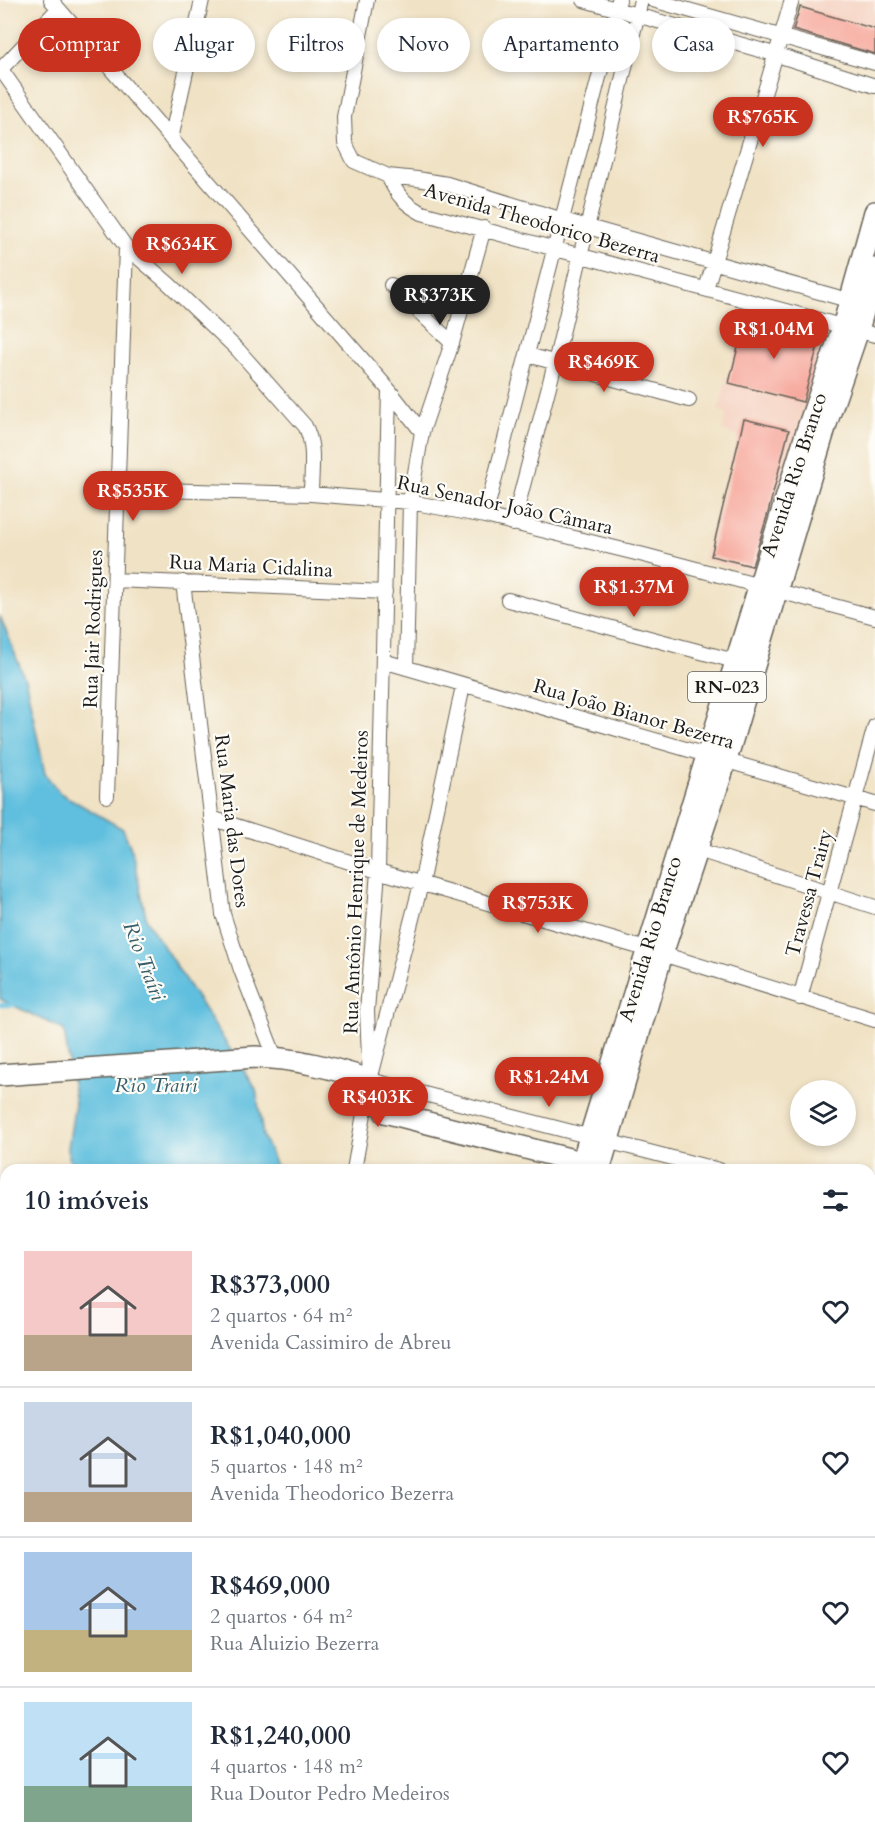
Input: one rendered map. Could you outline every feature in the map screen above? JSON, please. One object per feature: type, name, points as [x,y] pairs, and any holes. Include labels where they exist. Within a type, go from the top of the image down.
[{"type":"main road","name":"Avenida Rio Branco","points":[[597,1164],[600,1138],[654,952],[767,589],[811,420],[859,331],[875,212]]},
{"type":"main road","name":"Avenida Rio Branco","points":[[864,304],[875,269]]},
{"type":"main road","points":[[0,1075],[265,1057],[318,1064],[370,1080]]},
{"type":"main road","name":"RN-023","points":[[370,1080],[380,1095],[385,1112],[585,1164]]},
{"type":"street","points":[[171,139],[202,0]]},
{"type":"street","points":[[367,0],[344,117],[344,137],[349,154],[354,161],[388,176]]},
{"type":"street","points":[[584,0],[618,5],[638,16],[774,54],[875,86]]},
{"type":"street","points":[[513,524],[555,363],[641,0]]},
{"type":"street","points":[[653,0],[875,63]]},
{"type":"street","points":[[706,289],[774,54],[792,0]]},
{"type":"street","points":[[310,494],[312,448],[309,432],[305,426],[238,350],[177,291],[126,248],[1,69],[55,4],[389,390],[422,432]]},
{"type":"street","points":[[485,516],[618,5]]},
{"type":"street","name":"Avenida Theodorico Bezerra","points":[[388,176],[447,184],[562,220],[864,304]]},
{"type":"street","name":"Avenida Theodorico Bezerra","points":[[388,176],[398,195],[422,213],[859,331]]},
{"type":"street","points":[[406,668],[410,502],[422,432],[452,343],[484,228]]},
{"type":"street","name":"Rua Jair Rodrigues","points":[[107,796],[126,248]]},
{"type":"street","points":[[391,285],[452,343]]},
{"type":"street","points":[[528,356],[689,400]]},
{"type":"street","name":"Rua Antônio Henrique de Medeiros","points":[[370,1080],[367,1011],[378,871],[389,390]]},
{"type":"street","name":"Rua Senador João Câmara","points":[[118,489],[310,494],[410,502],[485,516],[644,555],[875,617]]},
{"type":"street","name":"Rua Maria Cidalina","points":[[115,580],[385,592]]},
{"type":"street","name":"Rua Maria das Dores","points":[[183,582],[223,914],[265,1057]]},
{"type":"street","points":[[508,600],[744,664]]},
{"type":"street","name":"Rua João Bianor Bezerra","points":[[383,662],[875,804]]},
{"type":"street","name":"Rua Antônio Henrique de Medeiros","points":[[370,1080],[421,884],[463,686]]},
{"type":"street","name":"Travessa Trairy","points":[[800,998],[875,726]]},
{"type":"street","points":[[211,818],[378,871],[875,1020]]},
{"type":"street","points":[[688,847],[875,907]]},
{"type":"street","points":[[355,1164],[370,1080],[697,1164]]},
{"type":"shaded area","points":[[803,0],[875,0],[875,56],[793,31]]},
{"type":"shaded area","points":[[745,313],[827,336],[760,576],[703,560],[738,436],[722,431],[727,413],[718,410]]},
{"type":"water","name":"Rio Trairi","points":[[0,616],[26,682],[45,774],[60,793],[123,829],[132,851],[147,921],[256,1089],[263,1136],[275,1164],[70,1164],[68,1148],[75,1103],[64,1030],[0,999]]},
{"type":"building","points":[[800,7],[875,29],[875,54],[793,30]]},
{"type":"building","points":[[745,319],[820,338],[803,402],[729,383]]},
{"type":"building","points":[[744,419],[789,430],[752,566],[711,556]]},
{"type":"waterway","points":[[0,1005],[15,1005]]},
{"type":"water label","name":"Rio Traíri","points":[[144,961]]}]
